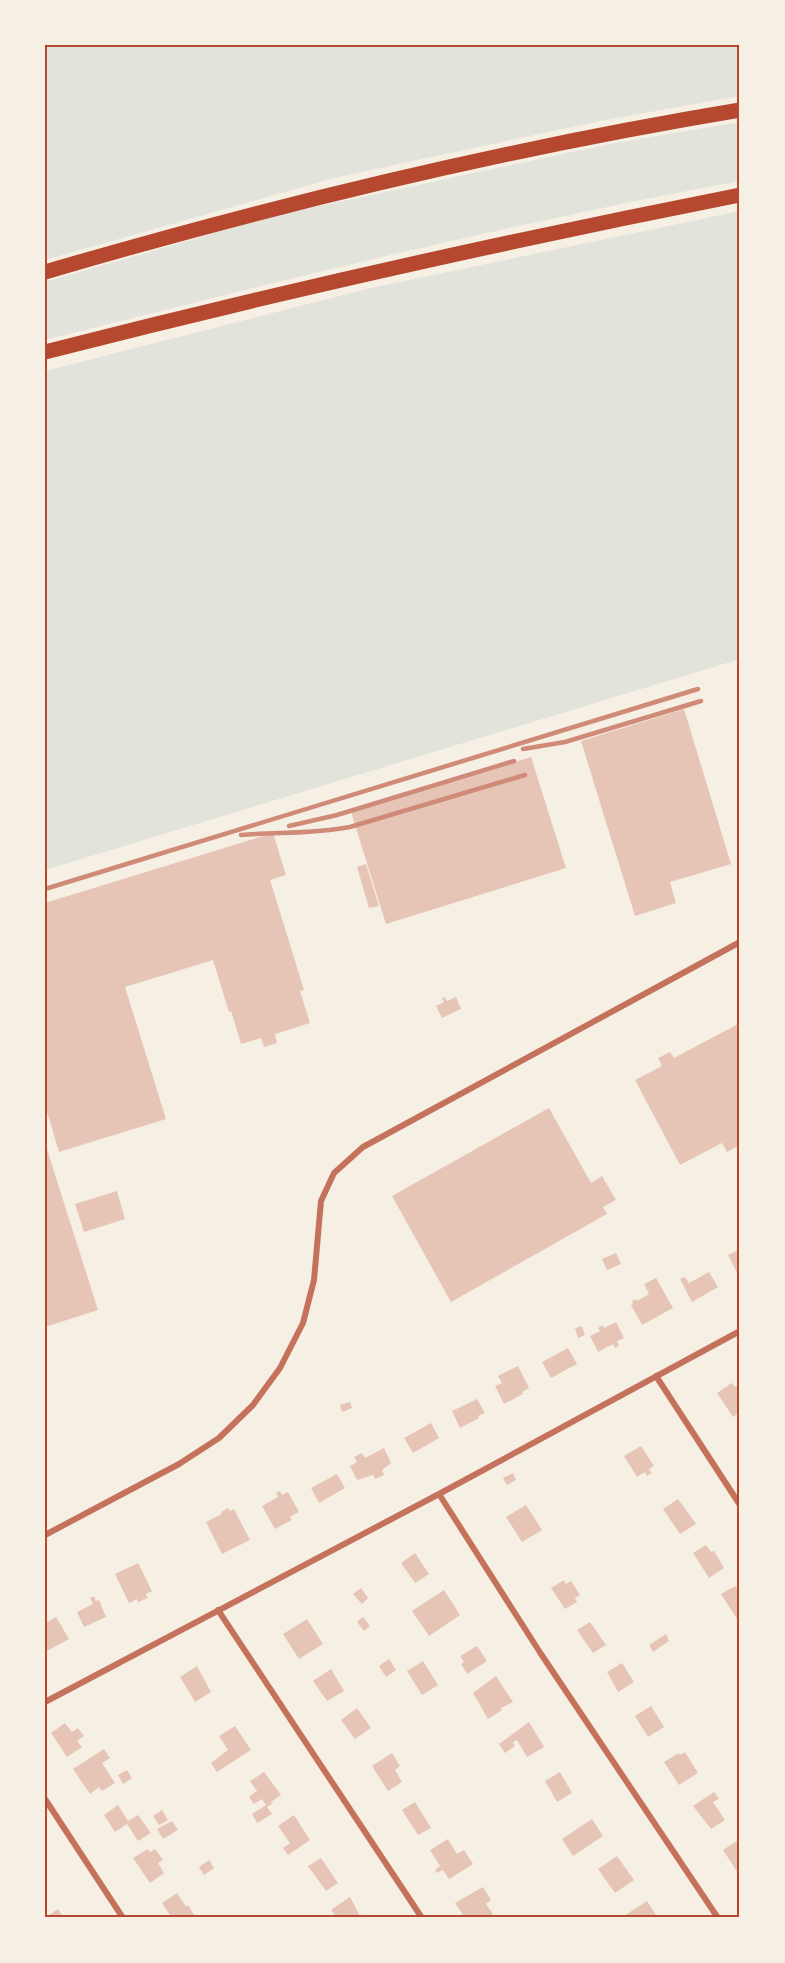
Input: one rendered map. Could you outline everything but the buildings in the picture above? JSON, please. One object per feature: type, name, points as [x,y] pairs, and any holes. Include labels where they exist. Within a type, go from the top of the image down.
[{"type":"highway","points":[[45,272],[196,229],[450,167],[597,135],[740,110]]},
{"type":"highway","points":[[45,352],[206,311],[461,252],[740,195]]},
{"type":"street","points":[[45,1535],[179,1464],[219,1438],[253,1405],[280,1368],[303,1323],[314,1280],[321,1201],[334,1173],[363,1147],[740,942]]},
{"type":"street","points":[[45,1702],[439,1494],[740,1331]]},
{"type":"street","points":[[656,1376],[740,1505]]},
{"type":"street","points":[[439,1494],[541,1654],[718,1918]]},
{"type":"street","points":[[218,1610],[422,1918]]},
{"type":"street","points":[[45,1799],[123,1918]]},
{"type":"shaded area","points":[[45,45],[740,45],[740,96],[600,121],[334,178],[45,260]]},
{"type":"shaded area","points":[[740,122],[740,181],[478,235],[45,340],[45,282],[278,215],[614,143]]},
{"type":"shaded area","points":[[740,211],[740,659],[45,870],[45,371],[371,288]]},
{"type":"railway","points":[[45,889],[698,689]]},
{"type":"railway","points":[[523,749],[565,742],[701,701]]},
{"type":"railway","points":[[289,826],[337,815],[514,761]]},
{"type":"railway","points":[[241,835],[309,832],[350,827],[525,775]]}]
